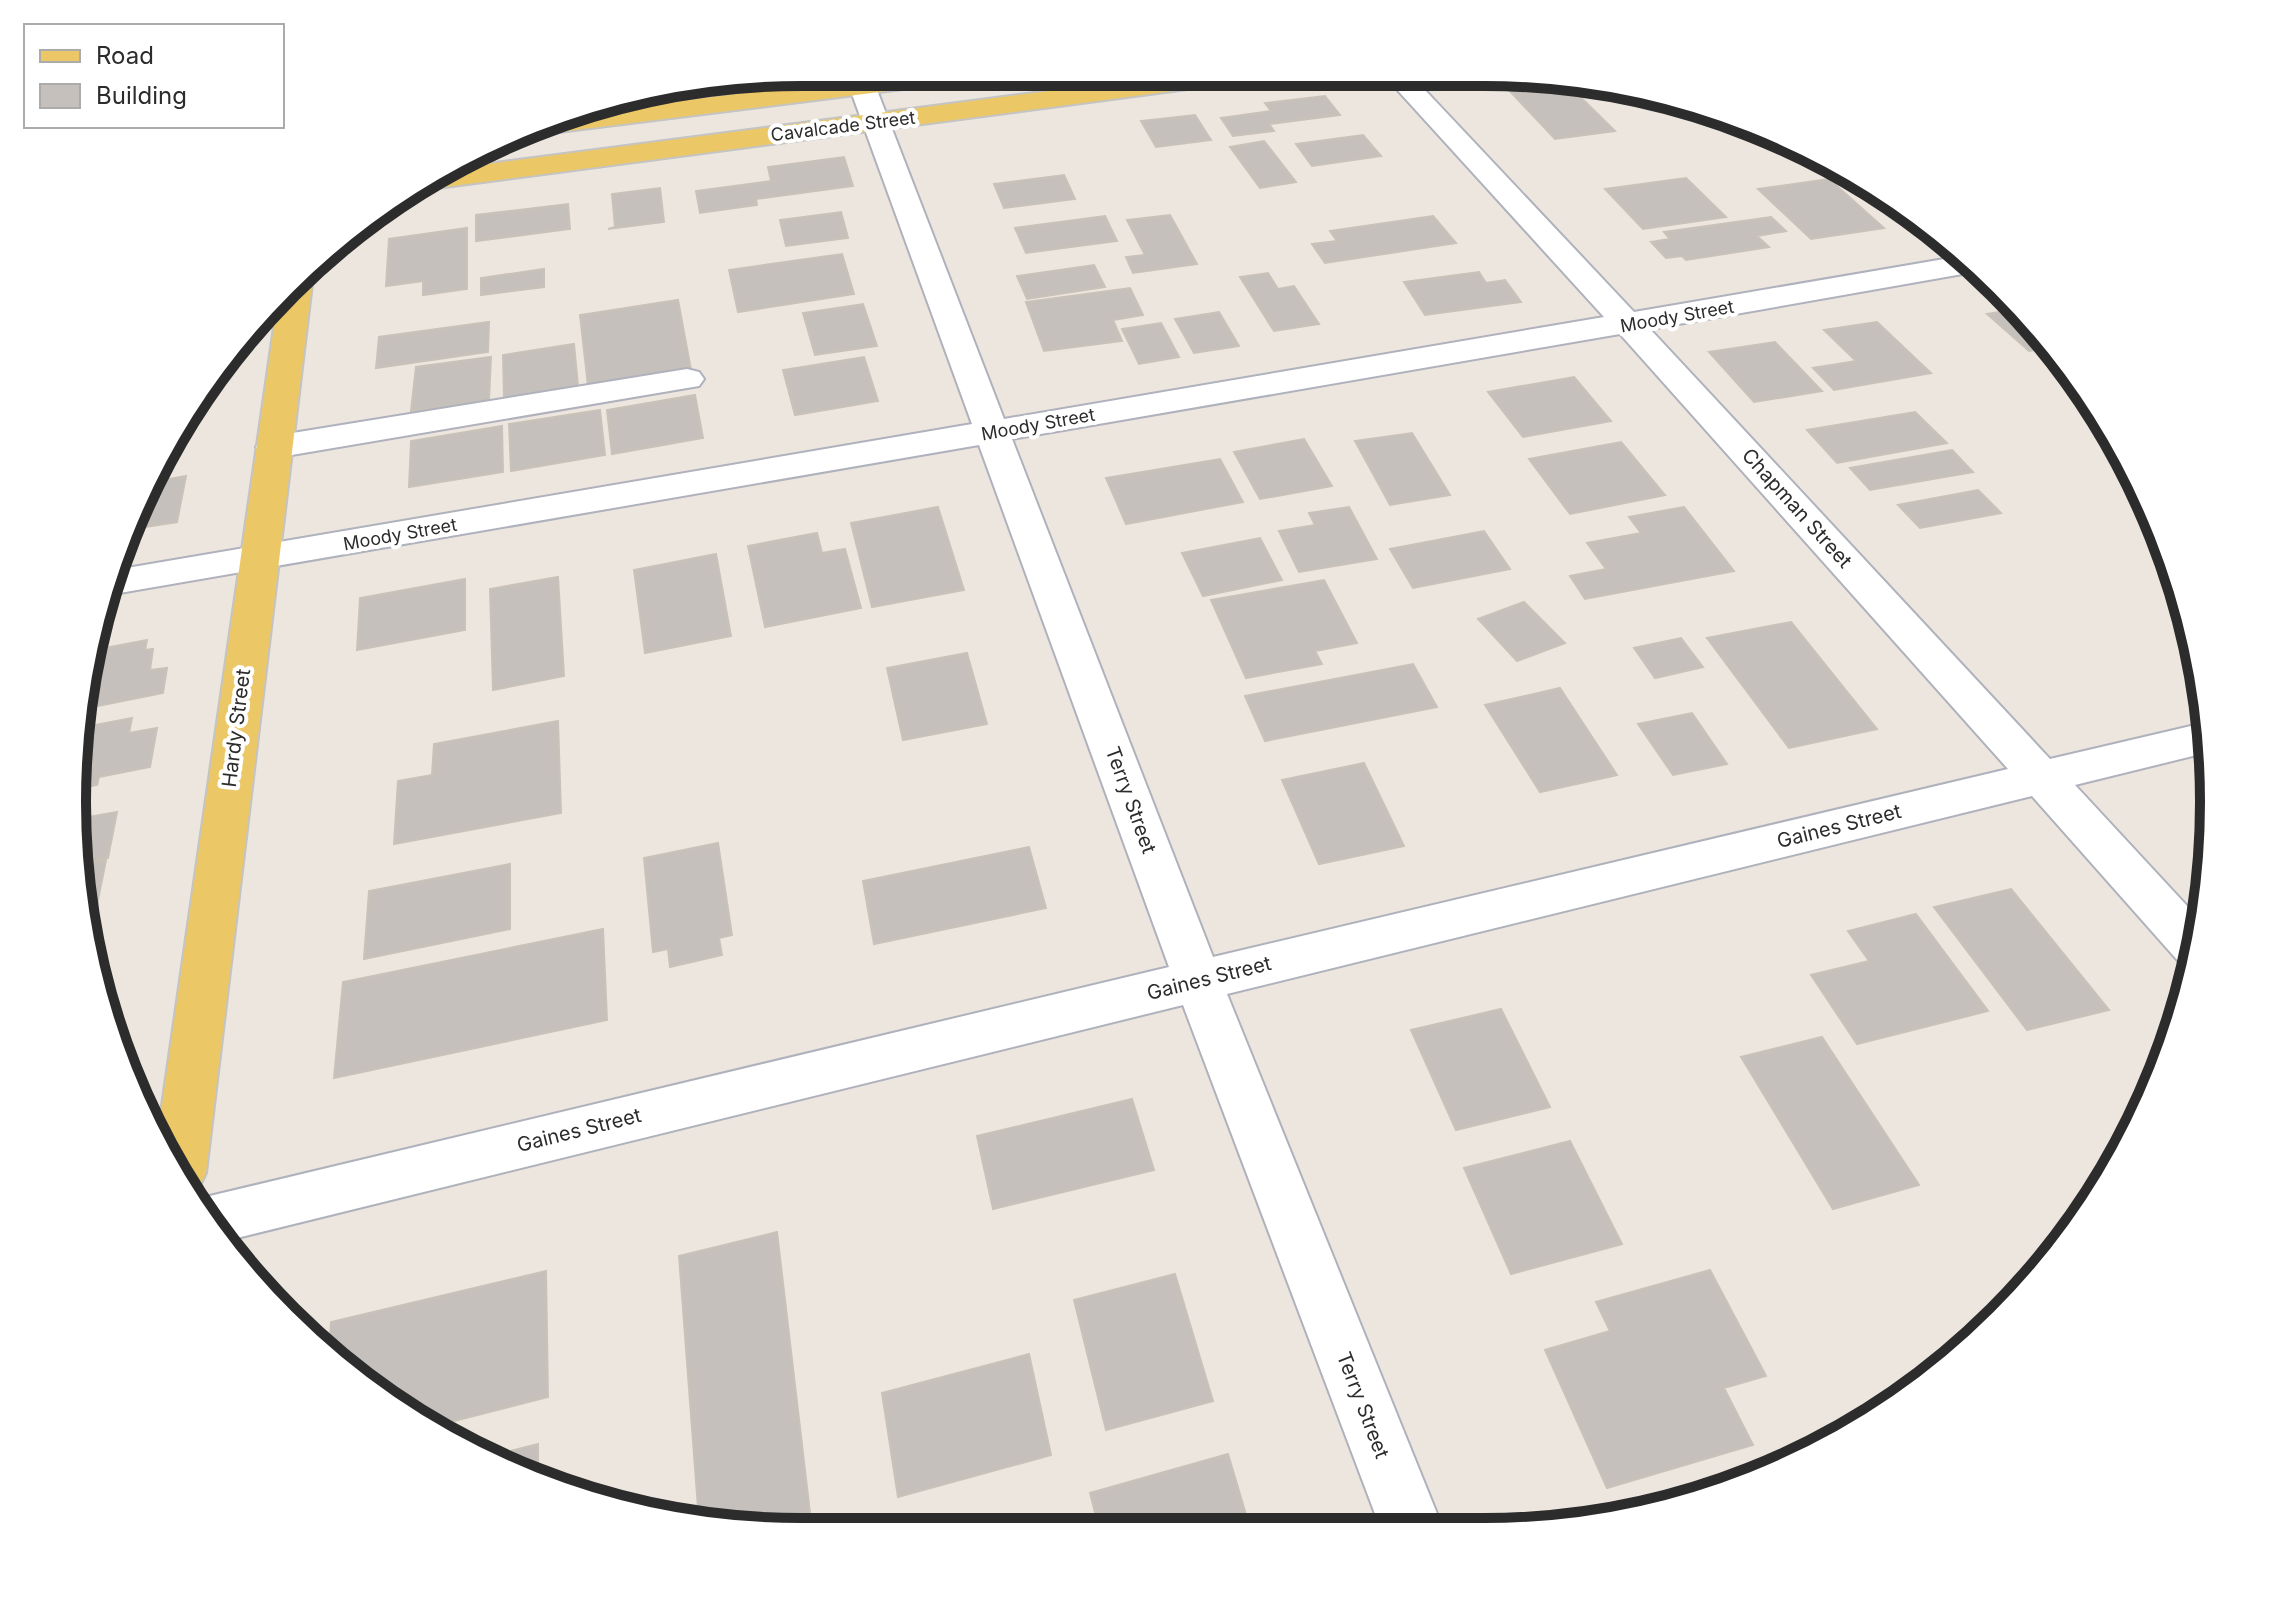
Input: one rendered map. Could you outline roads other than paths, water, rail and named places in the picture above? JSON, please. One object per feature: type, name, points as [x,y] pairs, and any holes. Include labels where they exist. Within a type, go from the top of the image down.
[{"type":"main road","name":"Cavalcade Street","points":[[458,174],[902,86]]},
{"type":"main road","name":"Cavalcade Street","points":[[577,122],[865,93],[995,86]]},
{"type":"main road","name":"Hardy Street","points":[[181,1158],[294,298]]},
{"type":"street","name":"Chapman Street","points":[[1407,86],[2043,777],[2187,938]]},
{"type":"street","name":"Terry Street","points":[[865,93],[1198,981],[1407,1518]]},
{"type":"street","name":"Moody Street","points":[[121,582],[1958,266]]},
{"type":"street","points":[[274,447],[687,379]]},
{"type":"street","name":"Gaines Street","points":[[219,1217],[2197,740]]}]
